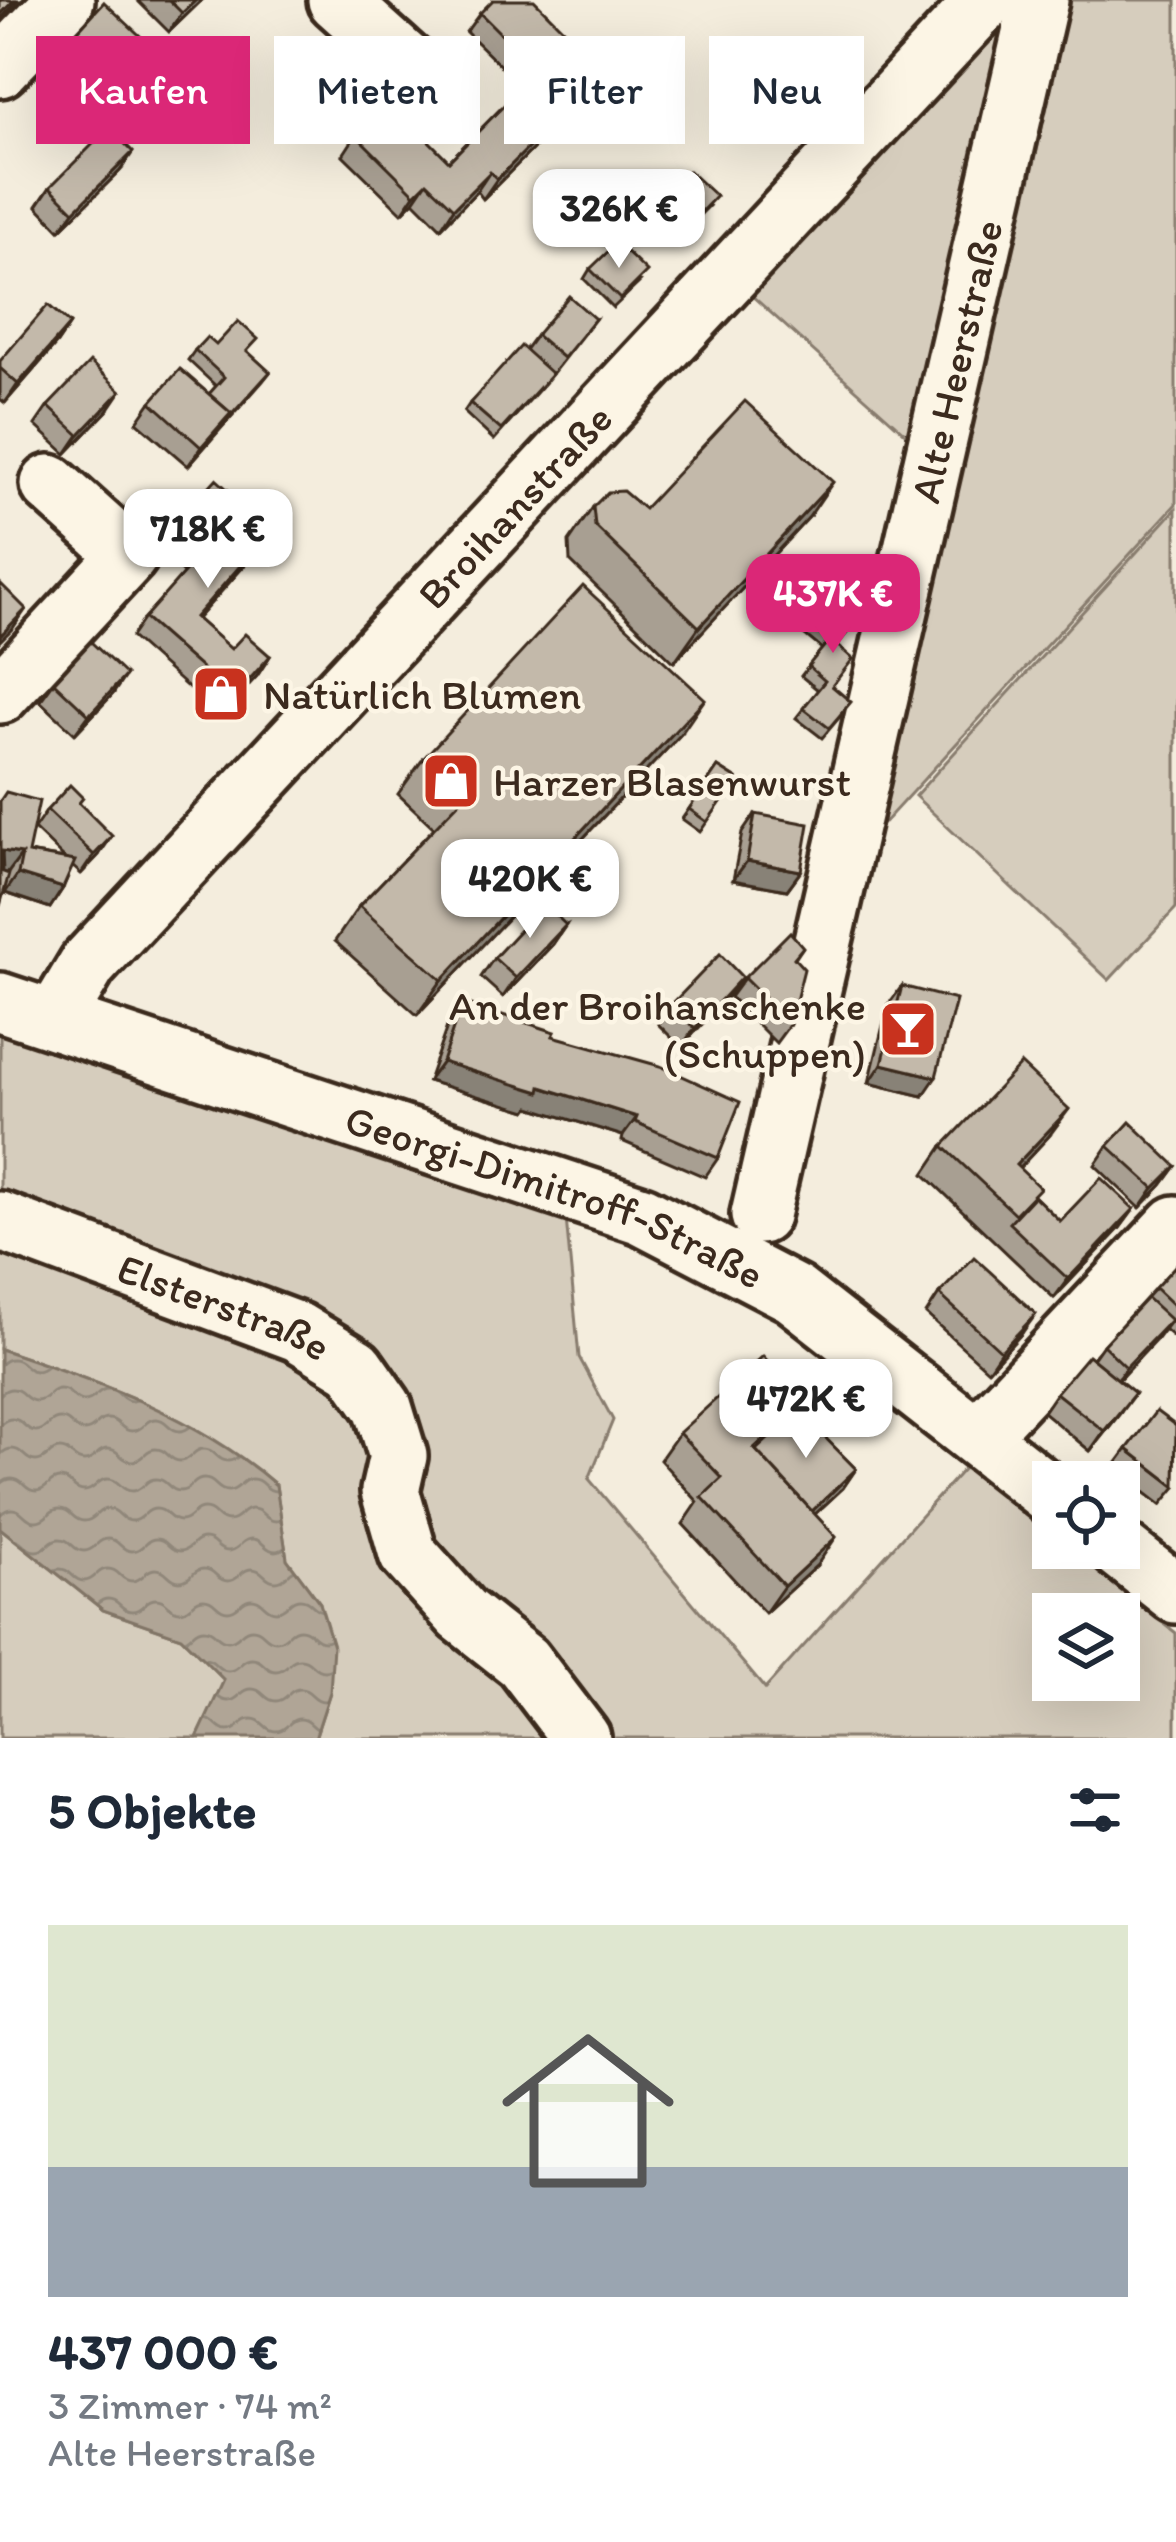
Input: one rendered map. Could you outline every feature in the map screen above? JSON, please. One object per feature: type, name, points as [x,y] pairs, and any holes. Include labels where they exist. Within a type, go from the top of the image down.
[{"type":"street","points":[[337,0],[377,36]]},
{"type":"street","name":"Broihanstraße","points":[[55,1019],[88,964],[986,0]]},
{"type":"street","name":"Alte Heerstraße","points":[[760,1215],[1039,0]]},
{"type":"street","points":[[0,68],[48,6]]},
{"type":"street","points":[[0,694],[129,555],[50,484]]},
{"type":"street","name":"Georgi-Dimitroff-Straße","points":[[0,1002],[642,1215],[794,1294],[1032,1480]]},
{"type":"street","name":"Elsterstraße","points":[[0,1221],[298,1332],[355,1367],[383,1407],[398,1456],[390,1491],[408,1554],[461,1614],[523,1662],[581,1738]]},
{"type":"street","points":[[977,1437],[1176,1226]]},
{"type":"street","points":[[1140,1565],[1176,1594]]},
{"type":"shaded area","points":[[1070,0],[1176,0],[1176,504],[870,838],[1006,213],[1030,182]]},
{"type":"shaded area","points":[[1009,15],[914,441],[741,286]]},
{"type":"shaded area","points":[[1176,509],[1176,908],[1109,980],[915,796]]},
{"type":"shaded area","points":[[0,1031],[566,1218],[579,1357],[613,1420],[589,1479],[765,1689],[966,1466],[1032,1518],[1032,1569],[1095,1569],[1126,1593],[1032,1593],[1032,1701],[1140,1701],[1140,1604],[1176,1633],[1176,1738],[315,1738],[330,1692],[320,1603],[287,1559],[276,1485],[213,1439],[110,1389],[0,1349]]},
{"type":"shaded area","points":[[0,1528],[103,1610],[181,1637],[225,1681],[197,1738],[0,1738]]},
{"type":"water","points":[[0,1349],[110,1388],[180,1420],[276,1485],[287,1559],[320,1603],[333,1646],[330,1692],[315,1738],[197,1738],[224,1680],[181,1637],[103,1610],[0,1528]]},
{"type":"building","points":[[0,0],[14,0],[0,15]]},
{"type":"building","points":[[169,0],[196,0],[182,13]]},
{"type":"building","points":[[493,0],[534,0],[570,36],[504,37],[480,13]]},
{"type":"building","points":[[104,2],[140,36],[73,36]]},
{"type":"building","points":[[504,105],[504,144],[532,144],[497,179],[490,172],[454,208],[427,182],[415,194],[365,144],[432,144],[449,161],[466,144],[480,144],[480,130]]},
{"type":"building","points":[[93,144],[125,144],[133,152],[74,211],[50,187]]},
{"type":"building","points":[[689,171],[716,196],[700,213],[673,187]]},
{"type":"building","points":[[617,243],[647,272],[620,299],[590,269]]},
{"type":"building","points":[[569,296],[595,319],[563,358],[536,335]]},
{"type":"building","points":[[48,305],[70,324],[18,384],[0,368],[0,361]]},
{"type":"building","points":[[238,321],[258,339],[247,351],[270,372],[225,422],[231,413],[209,394],[224,377],[195,350],[207,337],[216,345]]},
{"type":"building","points":[[521,346],[552,374],[501,430],[470,403]]},
{"type":"building","points":[[90,362],[121,391],[79,435],[48,406]]},
{"type":"building","points":[[180,369],[231,413],[201,447],[151,402]]},
{"type":"building","points":[[745,401],[833,482],[699,627],[595,526],[593,507],[608,492],[623,491],[644,509]]},
{"type":"building","points":[[216,479],[245,505],[226,526],[254,550],[195,617],[231,649],[245,634],[270,656],[234,697],[144,618],[199,556],[170,530]]},
{"type":"building","points":[[238,514],[266,539],[247,560],[254,550],[227,527]]},
{"type":"building","points":[[0,583],[26,609],[0,636]]},
{"type":"building","points":[[583,586],[705,699],[442,980],[359,906],[463,798],[423,759]]},
{"type":"building","points":[[845,586],[868,605],[836,644],[853,659],[832,686],[851,702],[829,728],[803,708],[825,681],[808,666],[830,639],[812,626]]},
{"type":"building","points":[[91,642],[126,675],[89,715],[54,682]]},
{"type":"building","points":[[718,767],[737,779],[707,822],[689,809]]},
{"type":"building","points":[[70,785],[83,798],[79,803],[112,836],[94,855],[47,810]]},
{"type":"building","points":[[6,792],[39,801],[28,853],[75,861],[63,888],[18,874],[22,854],[2,851],[3,872],[9,874],[0,906],[0,801]]},
{"type":"building","points":[[755,814],[809,824],[801,871],[747,861]]},
{"type":"building","points":[[544,904],[566,925],[516,978],[494,958]]},
{"type":"building","points":[[790,932],[803,947],[794,958],[804,969],[790,1024],[744,978]]},
{"type":"building","points":[[720,954],[742,977],[695,1028],[671,1005]]},
{"type":"building","points":[[902,986],[956,1000],[936,1077],[882,1064]]},
{"type":"building","points":[[462,1002],[555,1032],[553,1036],[660,1066],[740,1102],[718,1158],[635,1122],[637,1117],[442,1062]]},
{"type":"building","points":[[1021,1064],[1069,1109],[1016,1165],[1040,1188],[1015,1214],[943,1146]]},
{"type":"building","points":[[1130,1122],[1176,1166],[1154,1188],[1108,1146]]},
{"type":"building","points":[[1101,1178],[1134,1209],[1068,1279],[1009,1223],[1034,1196],[1060,1221]]},
{"type":"building","points":[[974,1257],[1036,1314],[1001,1351],[939,1294]]},
{"type":"building","points":[[1176,1265],[1176,1308],[1155,1288]]},
{"type":"building","points":[[1147,1298],[1171,1320],[1126,1367],[1103,1345]]},
{"type":"building","points":[[1088,1355],[1135,1393],[1104,1431],[1056,1393]]},
{"type":"building","points":[[763,1356],[805,1402],[754,1448],[836,1537],[784,1586],[702,1497],[722,1478],[679,1433]]},
{"type":"building","points":[[799,1411],[856,1469],[812,1511],[756,1450]]},
{"type":"building","points":[[1156,1411],[1176,1426],[1175,1486],[1127,1449]]},
{"type":"place","name":"Natürlich Blumen","points":[[221,694]]},
{"type":"place","name":"Harzer Blasenwurst","points":[[451,781]]},
{"type":"place","name":"An der Broihanschenke (Schuppen)","points":[[908,1029]]}]
